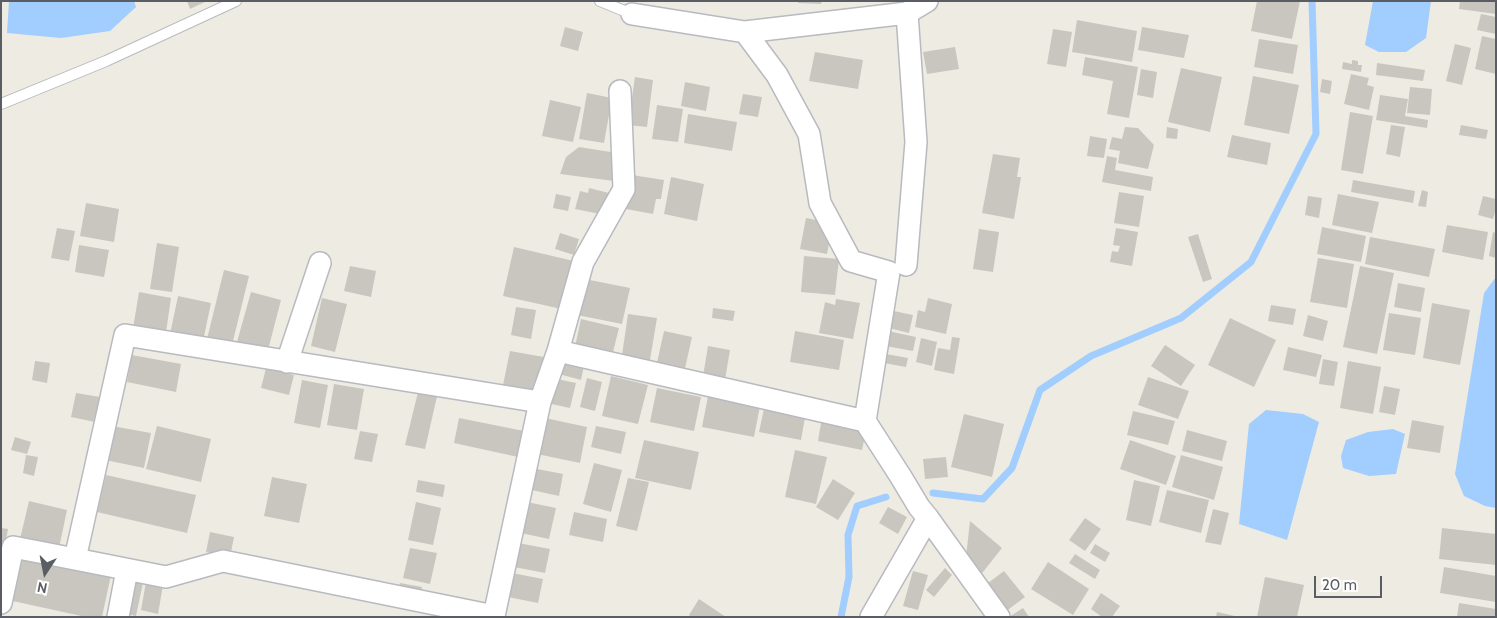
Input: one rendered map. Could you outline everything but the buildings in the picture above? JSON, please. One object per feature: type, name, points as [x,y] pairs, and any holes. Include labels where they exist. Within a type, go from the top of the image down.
[{"type":"street","points":[[632,14],[745,32],[907,13],[927,1]]},
{"type":"street","points":[[906,265],[916,142],[907,13]]},
{"type":"street","points":[[745,32],[776,75],[809,134],[820,203],[851,261],[889,272],[865,421],[902,477],[919,507],[999,617]]},
{"type":"street","points":[[1,604],[13,547],[166,577],[223,561],[494,616],[540,402],[558,351],[583,262],[624,190],[620,91]]},
{"type":"street","points":[[287,362],[320,264]]},
{"type":"street","points":[[75,560],[125,335],[540,402]]},
{"type":"street","points":[[558,351],[865,421]]},
{"type":"street","points":[[871,617],[928,518]]},
{"type":"street","points":[[118,617],[127,570]]},
{"type":"lane","points":[[1,104],[106,61],[236,1]]},
{"type":"lane","points":[[600,1],[632,14]]},
{"type":"water","points":[[9,1],[134,1],[136,7],[110,31],[61,38],[7,33]]},
{"type":"water","points":[[1373,1],[1431,1],[1426,38],[1406,52],[1379,52],[1365,45]]},
{"type":"water","points":[[1496,277],[1496,508],[1485,506],[1464,496],[1455,474],[1484,293]]},
{"type":"water","points":[[1266,410],[1303,414],[1319,422],[1287,540],[1239,524],[1249,424]]},
{"type":"water","points":[[1393,429],[1405,434],[1396,474],[1369,476],[1343,468],[1341,456],[1346,440],[1368,432]]},
{"type":"waterway","points":[[933,493],[983,499],[1012,468],[1040,390],[1091,356],[1181,318],[1251,262],[1316,134],[1312,1]]},
{"type":"waterway","points":[[841,617],[849,577],[848,535],[857,506],[886,497]]}]
